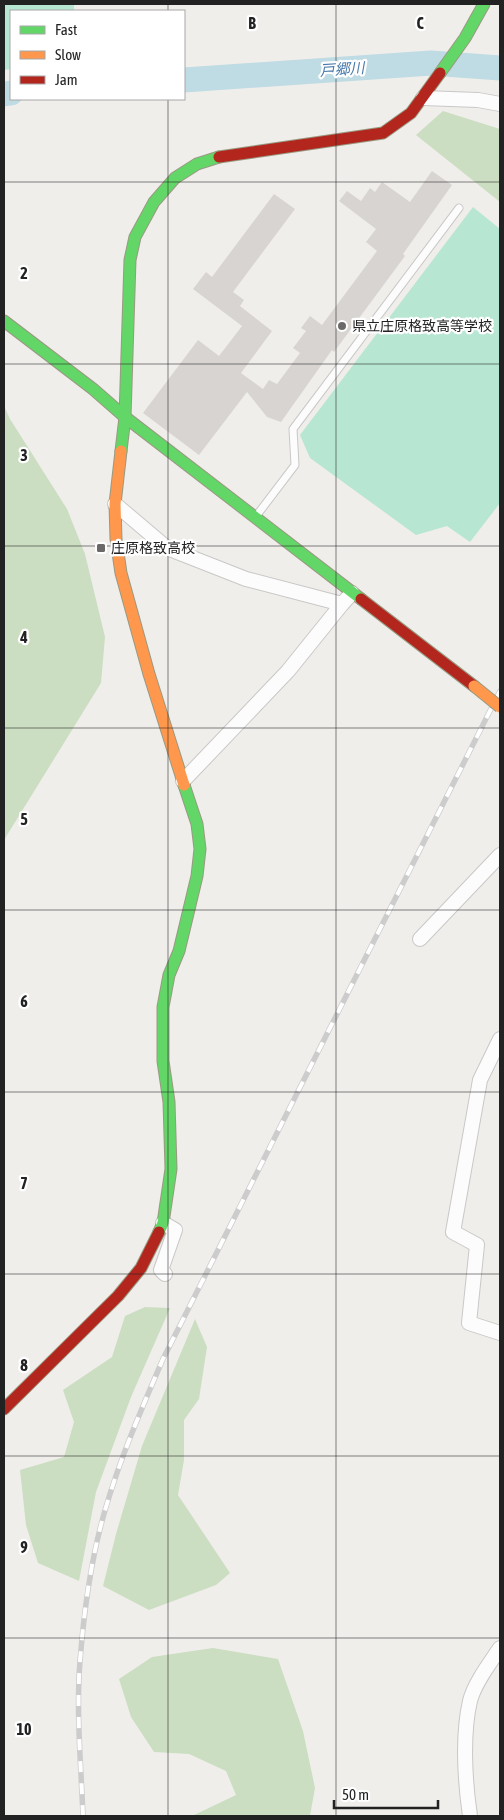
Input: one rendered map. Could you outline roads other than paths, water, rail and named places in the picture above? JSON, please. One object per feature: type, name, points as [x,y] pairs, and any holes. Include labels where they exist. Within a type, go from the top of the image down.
[{"type":"street","points":[[4,1409],[118,1296],[141,1268],[163,1224],[170,1169],[171,1141],[164,1061],[162,1008],[168,975],[179,951],[197,876],[200,849],[197,824],[148,674],[121,573],[116,539],[115,504],[125,417],[130,260],[135,237],[154,202],[175,178],[197,164],[224,155],[383,133],[411,113],[423,98],[465,38],[484,4]]},
{"type":"street","points":[[423,98],[478,100],[500,104]]},
{"type":"street","points":[[4,321],[500,707]]},
{"type":"street","points":[[115,504],[167,548],[246,579],[342,604]]},
{"type":"street","points":[[183,781],[288,671],[352,593]]},
{"type":"street","points":[[420,939],[500,855]]},
{"type":"street","points":[[500,1039],[480,1080],[453,1232],[477,1245],[469,1323],[500,1333]]},
{"type":"street","points":[[163,1224],[175,1230],[161,1270],[166,1274]]},
{"type":"street","points":[[470,1816],[466,1786],[467,1730],[470,1700],[486,1668],[500,1648]]},
{"type":"lane","points":[[255,518],[295,466],[293,429],[459,208]]},
{"type":"waterway","name":"戸郷川","points":[[185,80],[431,63],[500,68]]},
{"type":"waterway","name":"戸郷川","points":[[4,94],[10,93]]},
{"type":"railway","points":[[83,1816],[78,1700],[84,1622],[92,1564],[101,1526],[125,1451],[163,1359],[500,691]]},
{"type":"place","name":"県立庄原格致高等学校","points":[[342,326]]},
{"type":"place","name":"庄原格致高校","points":[[101,548]]}]
